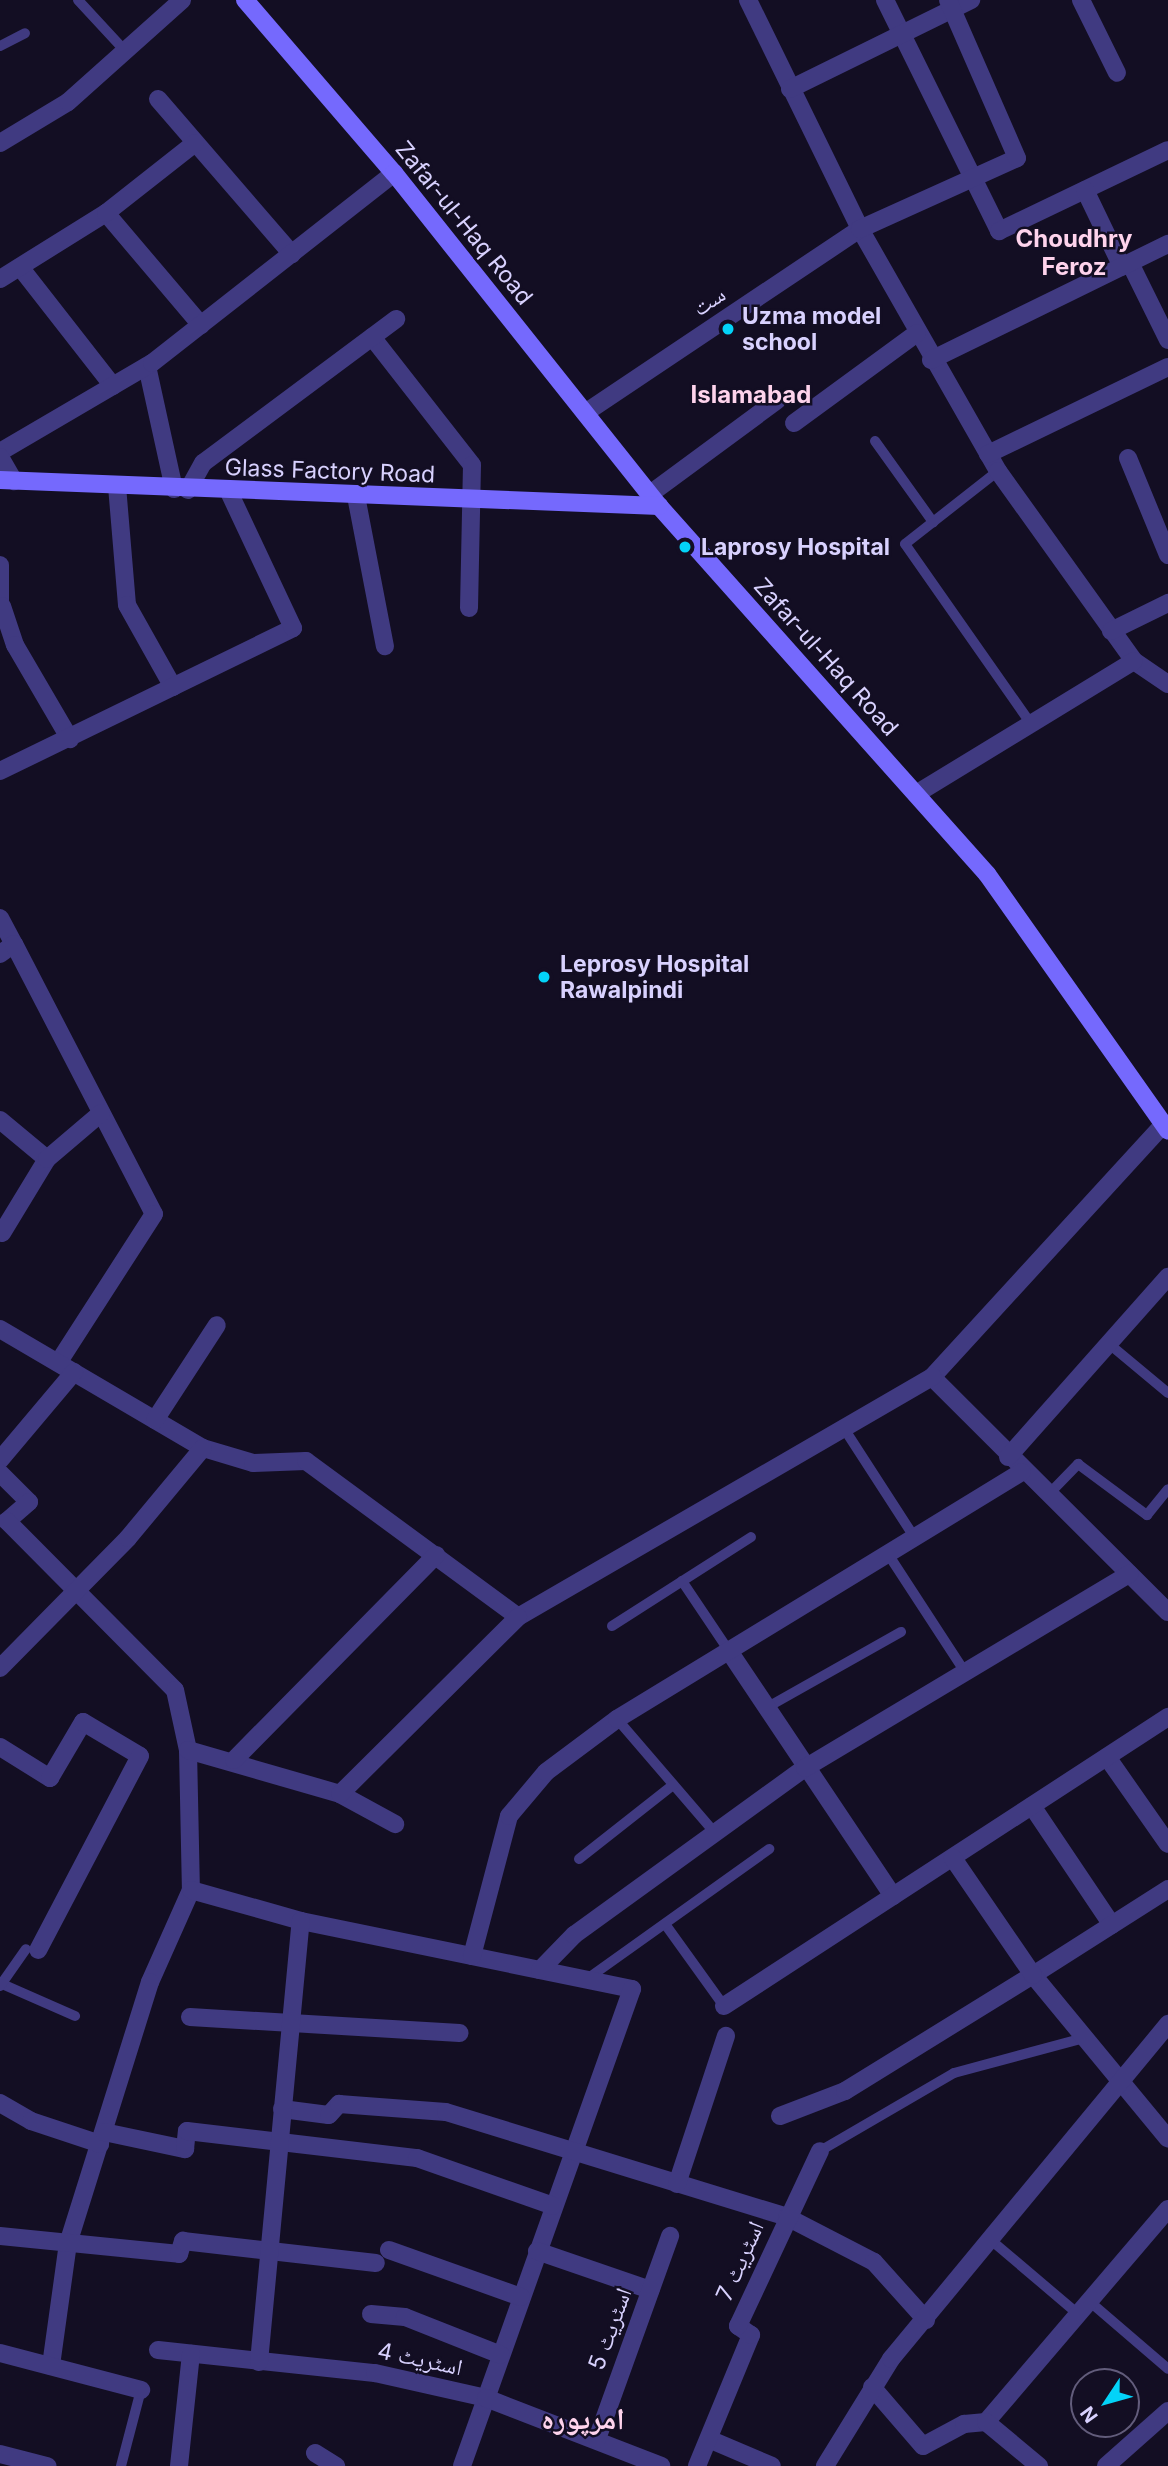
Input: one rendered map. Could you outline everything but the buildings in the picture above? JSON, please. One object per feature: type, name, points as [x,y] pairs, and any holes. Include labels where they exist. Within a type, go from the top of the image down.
[{"type":"street","points":[[0,143],[68,102],[182,0]]},
{"type":"street","name":"Zafar-ul-Haq Road","points":[[245,0],[394,173],[655,500],[987,874],[1165,1128]]},
{"type":"street","points":[[748,0],[860,229],[931,360],[998,471],[1134,661],[1168,684]]},
{"type":"street","points":[[885,0],[999,232],[1168,150]]},
{"type":"street","points":[[790,89],[901,34],[950,5],[971,0]]},
{"type":"street","points":[[1081,0],[1117,73]]},
{"type":"street","name":"ست","points":[[585,413],[860,229],[975,182],[1020,153],[950,5]]},
{"type":"street","points":[[158,100],[292,254]]},
{"type":"street","points":[[0,279],[106,213],[195,143]]},
{"type":"street","points":[[7,480],[0,455],[147,366],[394,173]]},
{"type":"street","points":[[1085,190],[1168,340]]},
{"type":"street","points":[[106,213],[201,325]]},
{"type":"street","points":[[931,360],[1168,244]]},
{"type":"street","points":[[20,267],[113,386]]},
{"type":"street","points":[[181,490],[203,463],[396,319]]},
{"type":"street","points":[[794,423],[917,333]]},
{"type":"street","points":[[372,337],[472,465],[469,608]]},
{"type":"street","points":[[147,366],[181,490]]},
{"type":"street","points":[[988,454],[1168,367]]},
{"type":"street","points":[[655,500],[776,401]]},
{"type":"street","points":[[1128,458],[1168,555]]},
{"type":"street","name":"Glass Factory Road","points":[[7,480],[181,490],[470,500],[655,500]]},
{"type":"street","points":[[117,486],[127,605],[173,687]]},
{"type":"street","points":[[0,771],[293,628],[229,492]]},
{"type":"street","points":[[356,496],[385,646]]},
{"type":"street","points":[[0,565],[1,606],[15,645],[70,739]]},
{"type":"street","points":[[1111,631],[1168,603]]},
{"type":"street","points":[[916,794],[1134,661]]},
{"type":"street","points":[[0,918],[7,949],[101,1113],[154,1214],[66,1368],[0,1460]]},
{"type":"street","points":[[2,1233],[47,1159],[101,1113]]},
{"type":"street","points":[[0,1120],[47,1159]]},
{"type":"street","points":[[340,1794],[518,1617],[845,1430],[932,1377],[1165,1128]]},
{"type":"street","points":[[1008,1457],[1168,1277]]},
{"type":"street","points":[[155,1420],[217,1325]]},
{"type":"street","points":[[0,1329],[204,1448],[253,1462],[306,1461],[518,1617]]},
{"type":"street","points":[[932,1377],[1022,1472],[1168,1612]]},
{"type":"street","points":[[0,1668],[79,1589],[204,1448]]},
{"type":"street","points":[[472,1956],[509,1816],[546,1772],[617,1719],[1022,1472]]},
{"type":"street","points":[[0,1473],[29,1502],[3,1524],[79,1589],[175,1690],[188,1750],[191,1890],[150,1982],[68,2243],[51,2367]]},
{"type":"street","points":[[234,1760],[436,1555]]},
{"type":"street","points":[[540,1970],[574,1935],[805,1768],[1129,1574]]},
{"type":"street","points":[[729,1651],[893,1896]]},
{"type":"street","points":[[724,2006],[1168,1717]]},
{"type":"street","points":[[0,1747],[50,1778],[83,1722],[139,1750],[32,1949]]},
{"type":"street","points":[[188,1750],[234,1760],[340,1794],[395,1824]]},
{"type":"street","points":[[1107,1757],[1168,1844]]},
{"type":"street","points":[[1032,1806],[1112,1925]]},
{"type":"street","points":[[953,1858],[1032,1975],[1127,2082],[1168,2139]]},
{"type":"street","points":[[780,2116],[845,2091],[1168,1889]]},
{"type":"street","points":[[191,1890],[301,1921],[632,1989],[462,2466]]},
{"type":"street","points":[[259,2362],[301,1921]]},
{"type":"street","points":[[190,2017],[460,2033]]},
{"type":"street","points":[[825,2466],[872,2386],[1127,2082],[1168,2025]]},
{"type":"street","points":[[677,2184],[726,2036]]},
{"type":"street","points":[[0,2103],[31,2121],[102,2138],[185,2150],[187,2131],[416,2158],[553,2206]]},
{"type":"street","points":[[282,2109],[329,2115],[339,2104],[446,2112],[572,2154],[787,2217],[874,2262],[926,2320]]},
{"type":"street","name":"اسٹریٹ 7","points":[[697,2466],[711,2440],[751,2335],[737,2326],[820,2151]]},
{"type":"street","points":[[872,2386],[923,2446],[964,2424],[986,2422],[1168,2209]]},
{"type":"street","points":[[0,2236],[179,2254],[183,2241],[383,2256],[521,2297]]},
{"type":"street","name":"اسٹریٹ 5","points":[[597,2439],[670,2236]]},
{"type":"street","points":[[537,2252],[650,2290]]},
{"type":"street","points":[[371,2314],[405,2317],[501,2355]]},
{"type":"street","name":"اسٹریٹ 4","points":[[158,2350],[375,2373],[485,2398],[597,2439],[661,2466]]},
{"type":"street","points":[[0,2353],[141,2390]]},
{"type":"street","points":[[179,2466],[191,2354]]},
{"type":"street","points":[[1106,2466],[1166,2418]]},
{"type":"street","points":[[986,2422],[1039,2466]]},
{"type":"street","points":[[711,2440],[772,2466]]},
{"type":"street","points":[[315,2453],[336,2466]]},
{"type":"street","points":[[0,2454],[47,2466]]},
{"type":"lane","points":[[78,0],[125,51]]},
{"type":"lane","points":[[0,46],[25,33]]},
{"type":"lane","points":[[875,441],[933,522]]},
{"type":"lane","points":[[998,471],[905,544],[1031,724]]},
{"type":"lane","points":[[1108,1343],[1168,1393]]},
{"type":"lane","points":[[845,1430],[915,1538]]},
{"type":"lane","points":[[1047,1496],[1077,1464],[1147,1515],[1168,1489]]},
{"type":"lane","points":[[612,1626],[751,1537]]},
{"type":"lane","points":[[888,1554],[965,1672]]},
{"type":"lane","points":[[682,1581],[729,1651]]},
{"type":"lane","points":[[766,1708],[901,1632]]},
{"type":"lane","points":[[617,1719],[715,1833]]},
{"type":"lane","points":[[579,1859],[673,1785]]},
{"type":"lane","points":[[587,1980],[769,1849]]},
{"type":"lane","points":[[664,1924],[724,2006]]},
{"type":"lane","points":[[32,1949],[1,1984],[75,2016]]},
{"type":"lane","points":[[820,2151],[954,2073],[1087,2037]]},
{"type":"lane","points":[[992,2241],[1168,2369]]},
{"type":"lane","points":[[121,2466],[141,2390]]},
{"type":"place","name":"Uzma model school","points":[[728,329]]},
{"type":"place","name":"Laprosy Hospital","points":[[685,547]]},
{"type":"place","name":"Leprosy Hospital Rawalpindi","points":[[544,977]]},
{"type":"district","name":"Choudhry Feroz","points":[[1074,253]]},
{"type":"district","name":"Islamabad","points":[[751,395]]},
{"type":"district","name":"امرپورہ","points":[[583,2418]]}]
